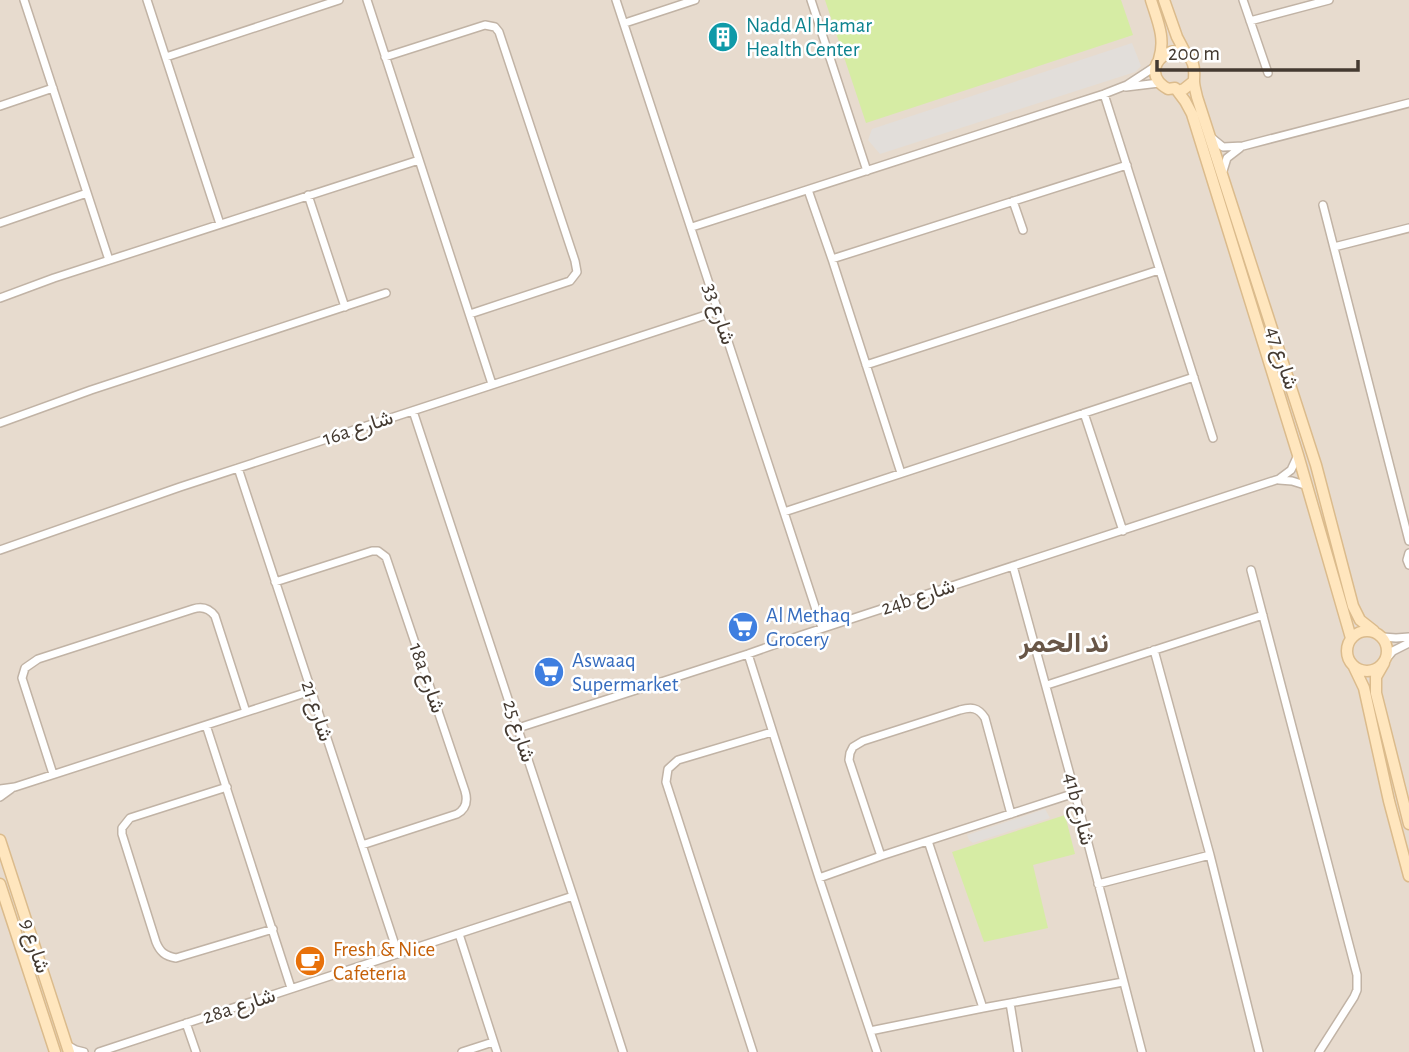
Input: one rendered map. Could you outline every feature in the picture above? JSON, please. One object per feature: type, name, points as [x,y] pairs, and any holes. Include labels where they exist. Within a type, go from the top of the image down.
[{"type":"street","points":[[24,0],[109,260]]},
{"type":"street","points":[[147,0],[220,224]]},
{"type":"street","points":[[166,57],[339,0]]},
{"type":"street","points":[[367,0],[492,384]]},
{"type":"street","name":"شارع 33","points":[[616,0],[822,628]]},
{"type":"street","points":[[625,23],[695,0]]},
{"type":"street","points":[[811,0],[867,171]]},
{"type":"street","points":[[1151,0],[1163,38],[1156,78],[1168,89],[1179,90],[1194,81],[1194,67],[1177,37],[1164,0]]},
{"type":"street","points":[[1243,0],[1268,73]]},
{"type":"street","points":[[1250,21],[1329,0]]},
{"type":"street","points":[[385,57],[485,25],[490,25],[499,32],[575,261],[576,272],[570,281],[470,314]]},
{"type":"street","points":[[1119,89],[1164,55],[1175,51],[1186,55]]},
{"type":"street","name":"شارع 47","points":[[1194,81],[1316,465],[1353,606],[1360,620],[1379,634]]},
{"type":"street","points":[[692,227],[1119,89],[1159,83]]},
{"type":"street","points":[[0,106],[53,88]]},
{"type":"street","name":"شارع 47","points":[[1175,88],[1192,114],[1308,486],[1351,638]]},
{"type":"street","points":[[1104,94],[1213,438]]},
{"type":"street","points":[[1211,136],[1223,147],[1243,146],[1409,103]]},
{"type":"street","points":[[1223,175],[1227,158],[1243,146]]},
{"type":"street","points":[[0,298],[419,160]]},
{"type":"street","points":[[832,259],[1127,164]]},
{"type":"street","points":[[808,190],[901,473]]},
{"type":"street","points":[[0,223],[88,193]]},
{"type":"street","points":[[308,195],[345,307]]},
{"type":"street","points":[[1013,201],[1023,230]]},
{"type":"street","points":[[1323,205],[1406,515],[1409,541]]},
{"type":"street","points":[[1334,247],[1409,228]]},
{"type":"street","points":[[866,365],[1159,270]]},
{"type":"street","points":[[0,423],[90,390],[387,293]]},
{"type":"street","name":"16a شارع","points":[[0,550],[238,468],[718,311]]},
{"type":"street","points":[[784,512],[1194,377]]},
{"type":"street","name":"شارع 25","points":[[413,411],[624,1052]]},
{"type":"street","points":[[1084,413],[1123,531]]},
{"type":"street","points":[[1279,480],[1291,470],[1298,454]]},
{"type":"street","name":"شارع 21","points":[[238,468],[398,954]]},
{"type":"street","name":"24b شارع","points":[[518,728],[1279,480],[1308,486]]},
{"type":"street","name":"18a شارع","points":[[275,582],[372,551],[386,557],[461,778],[467,797],[465,807],[461,811],[362,845]]},
{"type":"street","points":[[1409,553],[1409,565]]},
{"type":"street","name":"41b شارع","points":[[1013,566],[1047,685],[1142,1052]]},
{"type":"street","points":[[1251,569],[1357,975],[1357,990],[1320,1052]]},
{"type":"street","points":[[53,775],[22,678],[25,668],[38,659],[192,609],[205,608],[215,616],[246,712]]},
{"type":"street","points":[[1047,685],[1263,615]]},
{"type":"street","points":[[1409,637],[1396,639],[1360,631],[1351,638],[1347,651],[1364,688],[1409,876]]},
{"type":"street","points":[[1379,634],[1386,643],[1385,660],[1376,677],[1376,693],[1409,824]]},
{"type":"street","points":[[1354,667],[1373,671],[1393,651],[1409,643]]},
{"type":"street","points":[[1154,650],[1210,855],[1259,1052]]},
{"type":"street","points":[[748,654],[877,1052]]},
{"type":"street","points":[[0,789],[15,787],[311,691]]},
{"type":"street","points":[[881,856],[849,760],[853,747],[868,739],[974,708],[985,718],[1011,814]]},
{"type":"street","points":[[206,725],[291,988]]},
{"type":"street","points":[[752,1052],[666,782],[668,769],[678,760],[772,733]]},
{"type":"street","points":[[0,797],[15,787]]},
{"type":"street","points":[[227,787],[130,818],[122,828],[156,942],[163,954],[176,958],[273,929]]},
{"type":"street","points":[[819,878],[1075,793]]},
{"type":"street","name":"شارع 9","points":[[0,840],[68,1048]]},
{"type":"street","points":[[928,841],[983,1008]]},
{"type":"street","points":[[1098,884],[1210,855]]},
{"type":"street","name":"شارع 9","points":[[0,884],[55,1052]]},
{"type":"street","name":"28a شارع","points":[[68,1048],[86,1052],[101,1051],[573,896]]},
{"type":"street","points":[[459,934],[497,1052]]},
{"type":"street","points":[[870,1031],[1124,982]]},
{"type":"street","points":[[1010,1003],[1018,1052]]},
{"type":"street","points":[[186,1023],[196,1052]]},
{"type":"street","points":[[462,1052],[494,1042]]},
{"type":"shaded area","name":"ند الحمر","points":[[0,0],[1409,0],[1409,1052],[0,1052]]},
{"type":"shaded area","points":[[1132,43],[1141,66],[1135,72],[880,154],[868,140],[872,129]]},
{"type":"shaded area","points":[[1045,809],[1050,818],[973,843],[967,835]]},
{"type":"green space","points":[[825,0],[1121,0],[1133,35],[866,123]]},
{"type":"green space","points":[[1065,815],[1075,854],[1033,865],[1048,928],[984,942],[952,852]]},
{"type":"place","name":"Nadd Al Hamar Health Center","points":[[723,37]]},
{"type":"place","name":"Al Methaq Grocery","points":[[743,627]]},
{"type":"place","name":"Aswaaq Supermarket","points":[[549,672]]},
{"type":"place","name":"Fresh & Nice Cafeteria","points":[[310,961]]},
{"type":"district","name":"ند الحمر","points":[[1064,644]]}]
